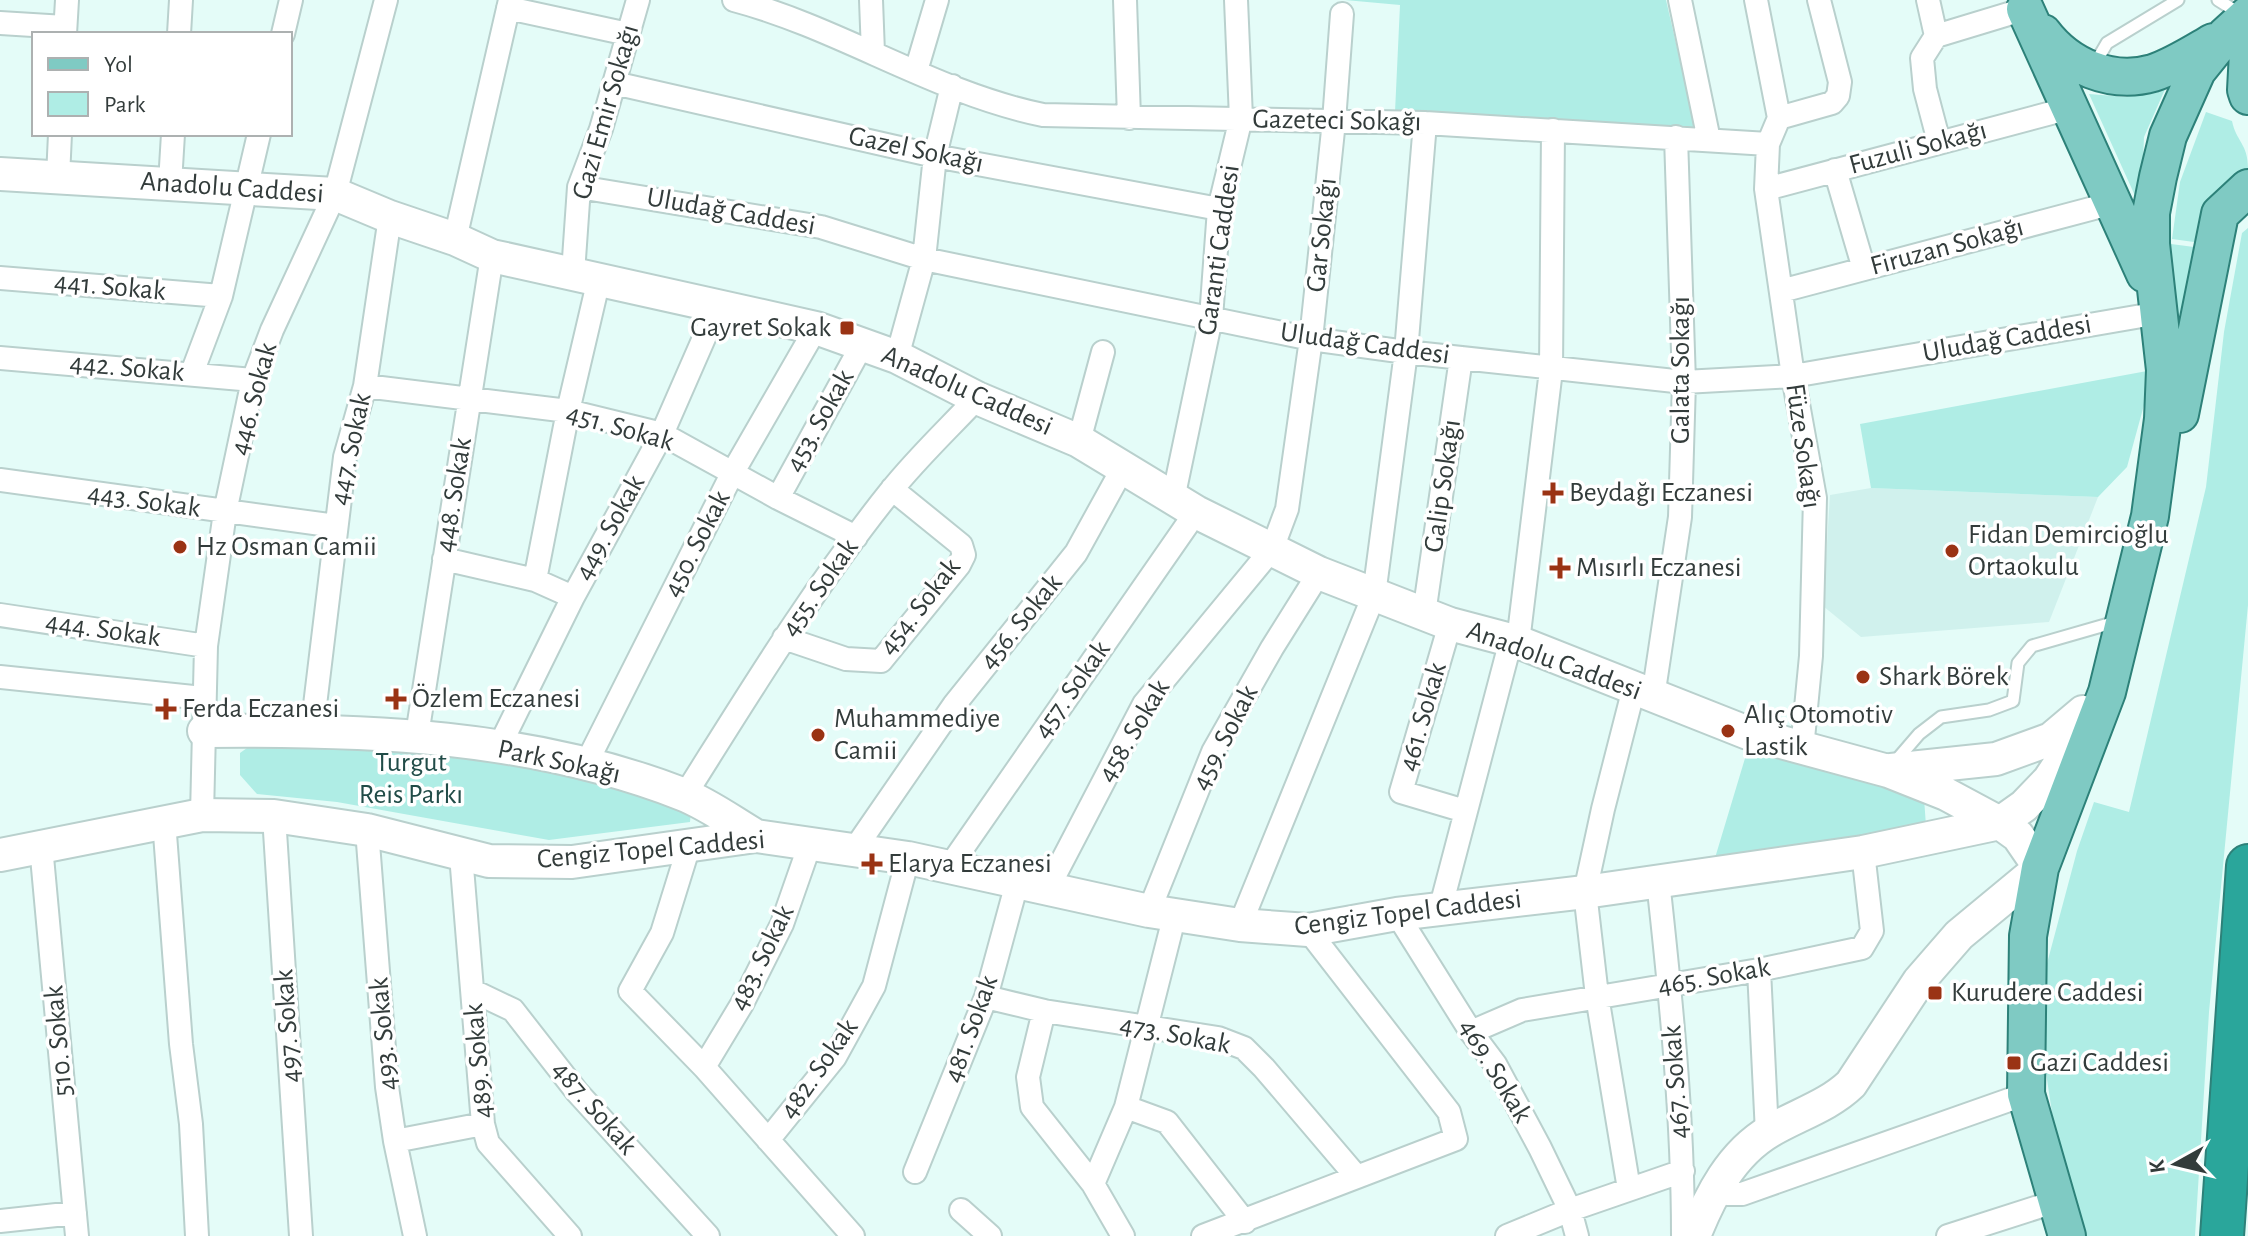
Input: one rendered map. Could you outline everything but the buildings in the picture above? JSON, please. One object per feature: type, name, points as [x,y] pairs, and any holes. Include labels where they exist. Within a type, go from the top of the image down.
[{"type":"highway","points":[[2222,1236],[2248,866]]},
{"type":"main road","points":[[2023,5],[2056,51],[2093,71],[2126,75],[2149,74],[2169,67],[2237,24]]},
{"type":"main road","points":[[2023,5],[2136,251],[2159,313]]},
{"type":"main road","points":[[2237,24],[2248,96]]},
{"type":"main road","points":[[2067,1236],[2026,1094],[2028,936],[2040,868],[2107,692],[2150,516],[2165,370],[2151,244],[2151,213],[2158,177],[2168,136],[2184,95],[2197,71],[2237,24]]},
{"type":"main road","name":"Anadolu Caddesi","points":[[0,174],[335,194],[492,256],[816,328],[897,357],[977,398],[1079,441],[1185,505],[1319,573],[1437,619],[1514,641],[1748,733],[1888,771]]},
{"type":"main road","points":[[2150,516],[2170,466],[2220,214],[2248,188]]},
{"type":"main road","points":[[1888,771],[1996,759],[2051,739],[2107,692]]},
{"type":"main road","points":[[2000,823],[2024,806],[2049,780],[2107,692]]},
{"type":"main road","name":"Park Sokağı","points":[[204,731],[312,730],[417,735],[499,747],[586,764],[685,795],[756,836]]},
{"type":"main road","points":[[1888,771],[1946,794],[2000,823],[2018,836],[2040,868]]},
{"type":"main road","name":"Cengiz Topel Caddesi","points":[[0,855],[202,815],[274,816],[367,830],[489,861],[572,862],[756,836],[908,858],[1162,913],[1240,925],[1308,930],[1397,914],[1585,892],[1863,852],[2000,823]]},
{"type":"main road","points":[[1694,1236],[1724,1175],[1767,1133],[1837,1097],[1851,1084],[1919,981],[1959,935],[2040,868]]},
{"type":"main road","points":[[1983,916],[1998,918],[2028,936]]},
{"type":"street","points":[[0,23],[65,31],[67,0]]},
{"type":"street","points":[[179,32],[181,0]]},
{"type":"street","points":[[283,32],[291,0]]},
{"type":"street","name":"446. Sokak","points":[[202,815],[206,646],[225,512],[253,380],[272,330],[335,194],[386,0]]},
{"type":"street","name":"Gazi Emir Sokağı","points":[[535,580],[568,411],[586,276],[579,187],[601,129],[638,0]]},
{"type":"street","points":[[871,0],[873,53]]},
{"type":"street","points":[[916,71],[937,0]]},
{"type":"street","points":[[1125,0],[1129,118]]},
{"type":"street","name":"Garanti Caddesi","points":[[1185,505],[1211,318],[1219,209],[1241,118],[1236,0]]},
{"type":"street","points":[[1680,0],[1709,140]]},
{"type":"street","points":[[1756,0],[1779,118],[1768,144]]},
{"type":"street","points":[[1779,118],[1832,103],[1838,96],[1840,82],[1819,0]]},
{"type":"street","points":[[1928,0],[1936,36]]},
{"type":"street","name":"Gazeteci Sokağı","points":[[741,1],[1002,107],[1043,115],[1425,123],[1768,144]]},
{"type":"street","points":[[455,239],[509,4],[628,34]]},
{"type":"street","points":[[1939,142],[1925,89],[1922,58],[1936,36],[2023,5]]},
{"type":"street","name":"Gar Sokağı","points":[[1272,549],[1287,509],[1311,339],[1342,14]]},
{"type":"street","name":"Gazel Sokağı","points":[[614,83],[935,156],[1219,209]]},
{"type":"street","points":[[897,357],[924,259],[935,156],[952,86]]},
{"type":"street","name":"Fuzuli Sokağı","points":[[1766,189],[2070,108]]},
{"type":"street","points":[[1240,925],[1374,595],[1406,352],[1425,123]]},
{"type":"street","points":[[1440,910],[1514,641],[1551,368],[1553,130]]},
{"type":"street","points":[[58,177],[60,136]]},
{"type":"street","points":[[170,183],[173,136]]},
{"type":"street","points":[[192,373],[221,296],[259,136]]},
{"type":"street","name":"Galata Sokağı","points":[[1629,1189],[1597,996],[1585,892],[1603,809],[1643,692],[1680,517],[1684,382],[1676,137]]},
{"type":"street","name":"Füze Sokağı","points":[[1768,144],[1766,189],[1793,376],[1815,498],[1811,656],[1802,749]]},
{"type":"street","points":[[1835,170],[1864,269]]},
{"type":"street","name":"Uludağ Caddesi","points":[[579,187],[821,227],[924,259],[1311,339],[1684,382],[1793,376],[2159,313]]},
{"type":"street","name":"Firuzan Sokağı","points":[[1781,291],[2113,203]]},
{"type":"street","name":"447. Sokak","points":[[312,730],[345,457],[365,386],[390,217]]},
{"type":"street","name":"448. Sokak","points":[[417,735],[492,256]]},
{"type":"street","name":"441. Sokak","points":[[0,278],[221,296]]},
{"type":"street","name":"449. Sokak","points":[[499,747],[573,597],[662,434],[718,306]]},
{"type":"street","name":"450. Sokak","points":[[586,764],[733,472],[816,328]]},
{"type":"street","name":"453. Sokak","points":[[778,498],[862,345]]},
{"type":"street","points":[[1079,441],[1103,352]]},
{"type":"street","name":"442. Sokak","points":[[0,358],[253,380]]},
{"type":"street","name":"Galip Sokağı","points":[[1437,619],[1461,358]]},
{"type":"street","name":"451. Sokak","points":[[365,386],[568,411],[662,434],[856,537]]},
{"type":"street","name":"455. Sokak","points":[[685,795],[784,638],[856,537],[892,489],[977,398]]},
{"type":"street","name":"456. Sokak","points":[[854,850],[954,705],[1076,553],[1124,466]]},
{"type":"street","name":"443. Sokak","points":[[0,480],[336,526]]},
{"type":"street","name":"454. Sokak","points":[[784,638],[846,659],[881,661],[959,565],[964,555],[961,545],[892,489]]},
{"type":"street","name":"457. Sokak","points":[[948,869],[1185,505]]},
{"type":"street","name":"458. Sokak","points":[[1032,887],[1144,704],[1272,549]]},
{"type":"street","points":[[444,559],[535,580],[573,597]]},
{"type":"street","name":"459. Sokak","points":[[1093,1184],[1126,1107],[1145,1028],[1162,913],[1213,752],[1319,573]]},
{"type":"street","name":"444. Sokak","points":[[0,615],[206,646]]},
{"type":"street","name":"461. Sokak","points":[[1437,619],[1401,792],[1465,811]]},
{"type":"street","points":[[0,677],[203,698]]},
{"type":"street","name":"497. Sokak","points":[[274,816],[301,1236]]},
{"type":"street","points":[[164,821],[181,1044],[191,1124],[197,1236]]},
{"type":"street","name":"493. Sokak","points":[[367,830],[387,1087],[415,1236]]},
{"type":"street","name":"483. Sokak","points":[[704,1067],[742,1004],[782,924],[810,844]]},
{"type":"street","name":"510. Sokak","points":[[41,846],[77,1236]]},
{"type":"street","points":[[689,846],[662,933],[630,991],[704,1067],[853,1236]]},
{"type":"street","name":"465. Sokak","points":[[1471,1032],[1522,1010],[1759,970],[1862,948],[1872,931],[1863,852]]},
{"type":"street","name":"489. Sokak","points":[[461,855],[483,1124],[488,1143],[570,1236]]},
{"type":"street","name":"482. Sokak","points":[[768,1140],[835,1057],[874,986],[908,858]]},
{"type":"street","name":"467. Sokak","points":[[1658,881],[1683,1171],[1683,1236]]},
{"type":"street","name":"481. Sokak","points":[[915,1172],[1032,887]]},
{"type":"street","name":"469. Sokak","points":[[1397,914],[1471,1032],[1495,1064],[1570,1210],[1577,1236]]},
{"type":"street","points":[[1203,1236],[1456,1139],[1449,1112],[1308,930]]},
{"type":"street","points":[[1759,970],[1767,1133]]},
{"type":"street","name":"487. Sokak","points":[[473,991],[513,1010],[577,1092],[708,1236]]},
{"type":"street","name":"473. Sokak","points":[[986,997],[1044,1011],[1218,1038],[1244,1048],[1356,1176]]},
{"type":"street","points":[[1044,1011],[1028,1077],[1032,1107],[1093,1184],[1123,1236]]},
{"type":"street","points":[[1716,1187],[1727,1194],[1742,1194],[2026,1094]]},
{"type":"street","points":[[1126,1107],[1167,1122],[1245,1222]]},
{"type":"street","points":[[395,1141],[483,1124]]},
{"type":"street","points":[[1507,1236],[1570,1210],[1683,1171]]},
{"type":"street","points":[[1948,1236],[2057,1201]]},
{"type":"street","points":[[961,1210],[990,1236]]},
{"type":"street","points":[[0,1221],[75,1213]]},
{"type":"lane","points":[[2093,71],[2094,61],[2107,43],[2178,0]]},
{"type":"lane","points":[[1888,771],[1919,734],[1941,717],[1989,710],[2013,701],[2018,663],[2032,646],[2124,620]]},
{"type":"shaded area","name":"Fidan Demircioğlu Ortaokulu","points":[[1871,488],[2098,497],[2049,622],[1861,637],[1823,606],[1830,495]]},
{"type":"green space","points":[[1345,0],[1666,0],[1696,130],[1395,112],[1400,5]]},
{"type":"green space","points":[[2166,87],[2144,137],[2141,209],[2089,94],[2126,97]]},
{"type":"green space","points":[[2206,112],[2232,121],[2246,153],[2248,168],[2219,189],[2194,242],[2172,239],[2180,182]]},
{"type":"green space","points":[[2248,228],[2248,605],[2209,1012],[2195,1236],[2086,1236],[2056,1139],[2043,1053],[2045,971],[2077,851],[2094,802],[2129,812],[2206,487],[2224,332],[2242,233]]},
{"type":"green space","points":[[2171,244],[2194,247],[2179,342],[2172,286]]},
{"type":"green space","points":[[2147,371],[2144,405],[2127,467],[2098,497],[1871,488],[1860,424]]},
{"type":"green space","name":"Turgut Reis Parkı","points":[[254,743],[415,745],[625,784],[691,811],[690,822],[549,840],[337,802],[257,794],[240,775],[240,753]]},
{"type":"green space","points":[[1749,745],[1924,798],[1926,826],[1715,858]]},
{"type":"place","name":"Gayret Sokak","points":[[847,328]]},
{"type":"place","name":"Beydağı Eczanesi","points":[[1553,493]]},
{"type":"place","name":"Hz Osman Camii","points":[[180,547]]},
{"type":"place","name":"Fidan Demircioğlu Ortaokulu","points":[[1952,551]]},
{"type":"place","name":"Mısırlı Eczanesi","points":[[1560,568]]},
{"type":"place","name":"Shark Börek","points":[[1863,677]]},
{"type":"place","name":"Özlem Eczanesi","points":[[396,699]]},
{"type":"place","name":"Ferda Eczanesi","points":[[166,709]]},
{"type":"place","name":"Alıç Otomotiv Lastik","points":[[1728,731]]},
{"type":"place","name":"Muhammediye Camii","points":[[818,735]]},
{"type":"place","name":"Elarya Eczanesi","points":[[872,864]]},
{"type":"place","name":"Kurudere Caddesi","points":[[1935,993]]},
{"type":"place","name":"Gazi Caddesi","points":[[2014,1063]]}]
